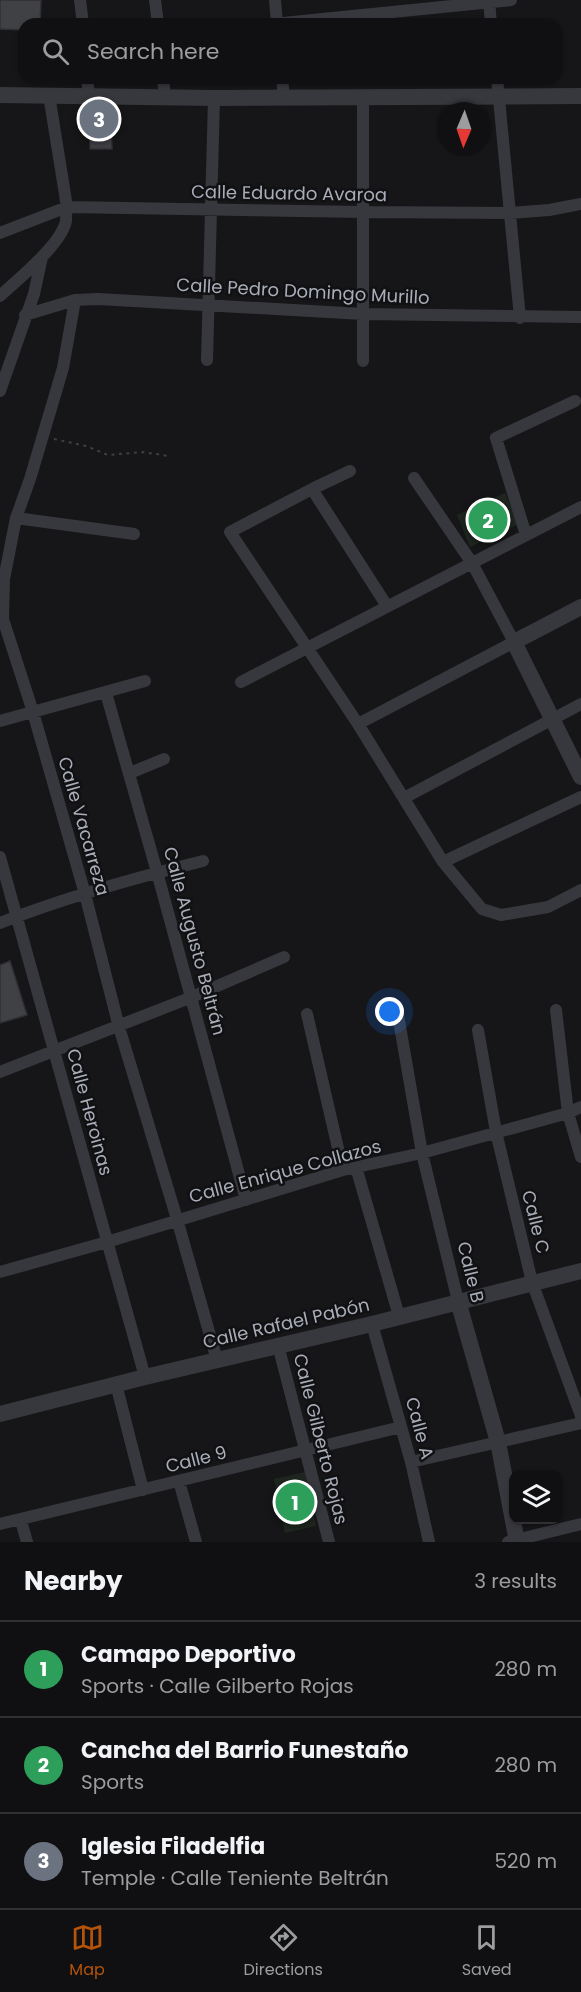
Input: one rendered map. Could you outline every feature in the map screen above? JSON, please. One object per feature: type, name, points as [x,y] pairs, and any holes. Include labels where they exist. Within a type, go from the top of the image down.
[{"type":"street","points":[[80,0],[82,18]]},
{"type":"street","points":[[155,0],[157,18]]},
{"type":"street","points":[[275,0],[276,18]]},
{"type":"street","points":[[332,18],[511,0]]},
{"type":"street","points":[[489,1],[490,18]]},
{"type":"street","points":[[88,84],[89,96]]},
{"type":"street","points":[[164,84],[165,97]]},
{"type":"street","points":[[283,84],[284,98]]},
{"type":"street","points":[[497,84],[520,318]]},
{"type":"street","points":[[0,95],[214,98],[581,96]]},
{"type":"street","points":[[0,296],[54,243],[65,223],[66,207],[49,95]]},
{"type":"street","points":[[207,360],[214,98]]},
{"type":"street","points":[[363,98],[363,361]]},
{"type":"street","name":"Calle Eduardo Avaroa","points":[[0,233],[66,207],[510,213],[581,204]]},
{"type":"street","points":[[553,209],[581,212]]},
{"type":"street","points":[[0,392],[34,294],[42,256]]},
{"type":"street","name":"Calle Pedro Domingo Murillo","points":[[26,315],[75,300],[98,299],[363,314],[520,318],[581,317]]},
{"type":"street","name":"Calle Vacarreza","points":[[75,300],[63,368],[16,518],[4,579],[2,618],[33,712],[85,894],[119,1027],[217,1360]]},
{"type":"street","points":[[526,535],[496,438],[575,401]]},
{"type":"street","points":[[350,471],[230,532],[358,724],[443,862],[482,909],[501,915],[548,907],[581,890]]},
{"type":"street","points":[[414,478],[472,563],[581,777]]},
{"type":"street","points":[[312,489],[387,606]]},
{"type":"street","points":[[241,682],[581,507]]},
{"type":"street","points":[[16,518],[134,534]]},
{"type":"street","points":[[358,724],[581,607]]},
{"type":"street","points":[[0,721],[145,681]]},
{"type":"street","name":"Calle Augusto Beltrán","points":[[106,693],[192,997],[246,1200]]},
{"type":"street","points":[[404,798],[581,704]]},
{"type":"street","points":[[130,773],[164,759]]},
{"type":"street","points":[[443,862],[581,797]]},
{"type":"street","name":"Calle Heroinas","points":[[0,857],[145,1377]]},
{"type":"street","points":[[0,923],[157,872],[203,861]]},
{"type":"street","points":[[0,1072],[119,1027],[284,957]]},
{"type":"street","name":"Calle B","points":[[397,1009],[422,1153],[458,1301],[498,1442],[514,1541]]},
{"type":"street","points":[[556,1010],[568,1113],[581,1157]]},
{"type":"street","points":[[307,1014],[349,1169],[399,1316]]},
{"type":"street","name":"Calle C","points":[[478,1030],[496,1132],[532,1282],[581,1416]]},
{"type":"street","name":"Calle Enrique Collazos","points":[[0,1272],[349,1169],[422,1153],[568,1113],[581,1107]]},
{"type":"street","name":"Calle Rafael Pabón","points":[[0,1414],[581,1271]]},
{"type":"street","name":"Calle A","points":[[372,1324],[411,1462],[429,1542]]},
{"type":"street","name":"Calle Gilberto Rojas","points":[[278,1345],[329,1542]]},
{"type":"street","points":[[116,1384],[143,1490]]},
{"type":"street","points":[[411,1462],[581,1423]]},
{"type":"street","name":"Calle 9","points":[[0,1524],[21,1521],[401,1427]]},
{"type":"street","points":[[179,1481],[196,1542]]},
{"type":"street","points":[[21,1521],[27,1542]]},
{"type":"street","points":[[514,1541],[581,1524]]},
{"type":"path","points":[[43,436],[86,446],[108,455],[143,452],[168,456]]},
{"type":"shaded area","points":[[505,493],[519,524],[470,547],[457,515]]},
{"type":"shaded area","points":[[305,1472],[316,1526],[285,1533],[274,1479]]},
{"type":"building","points":[[0,0],[41,0],[40,18],[18,18],[18,30],[0,29]]},
{"type":"building","points":[[89,109],[111,109],[112,149],[90,149]]},
{"type":"building","points":[[10,961],[27,1015],[0,1023],[0,965]]},
{"type":"place","name":"Iglesia Filadelfia","points":[[99,119]]},
{"type":"place","name":"Cancha del Barrio Funestaño","points":[[488,520]]},
{"type":"place","name":"Camapo Deportivo","points":[[295,1502]]}]
